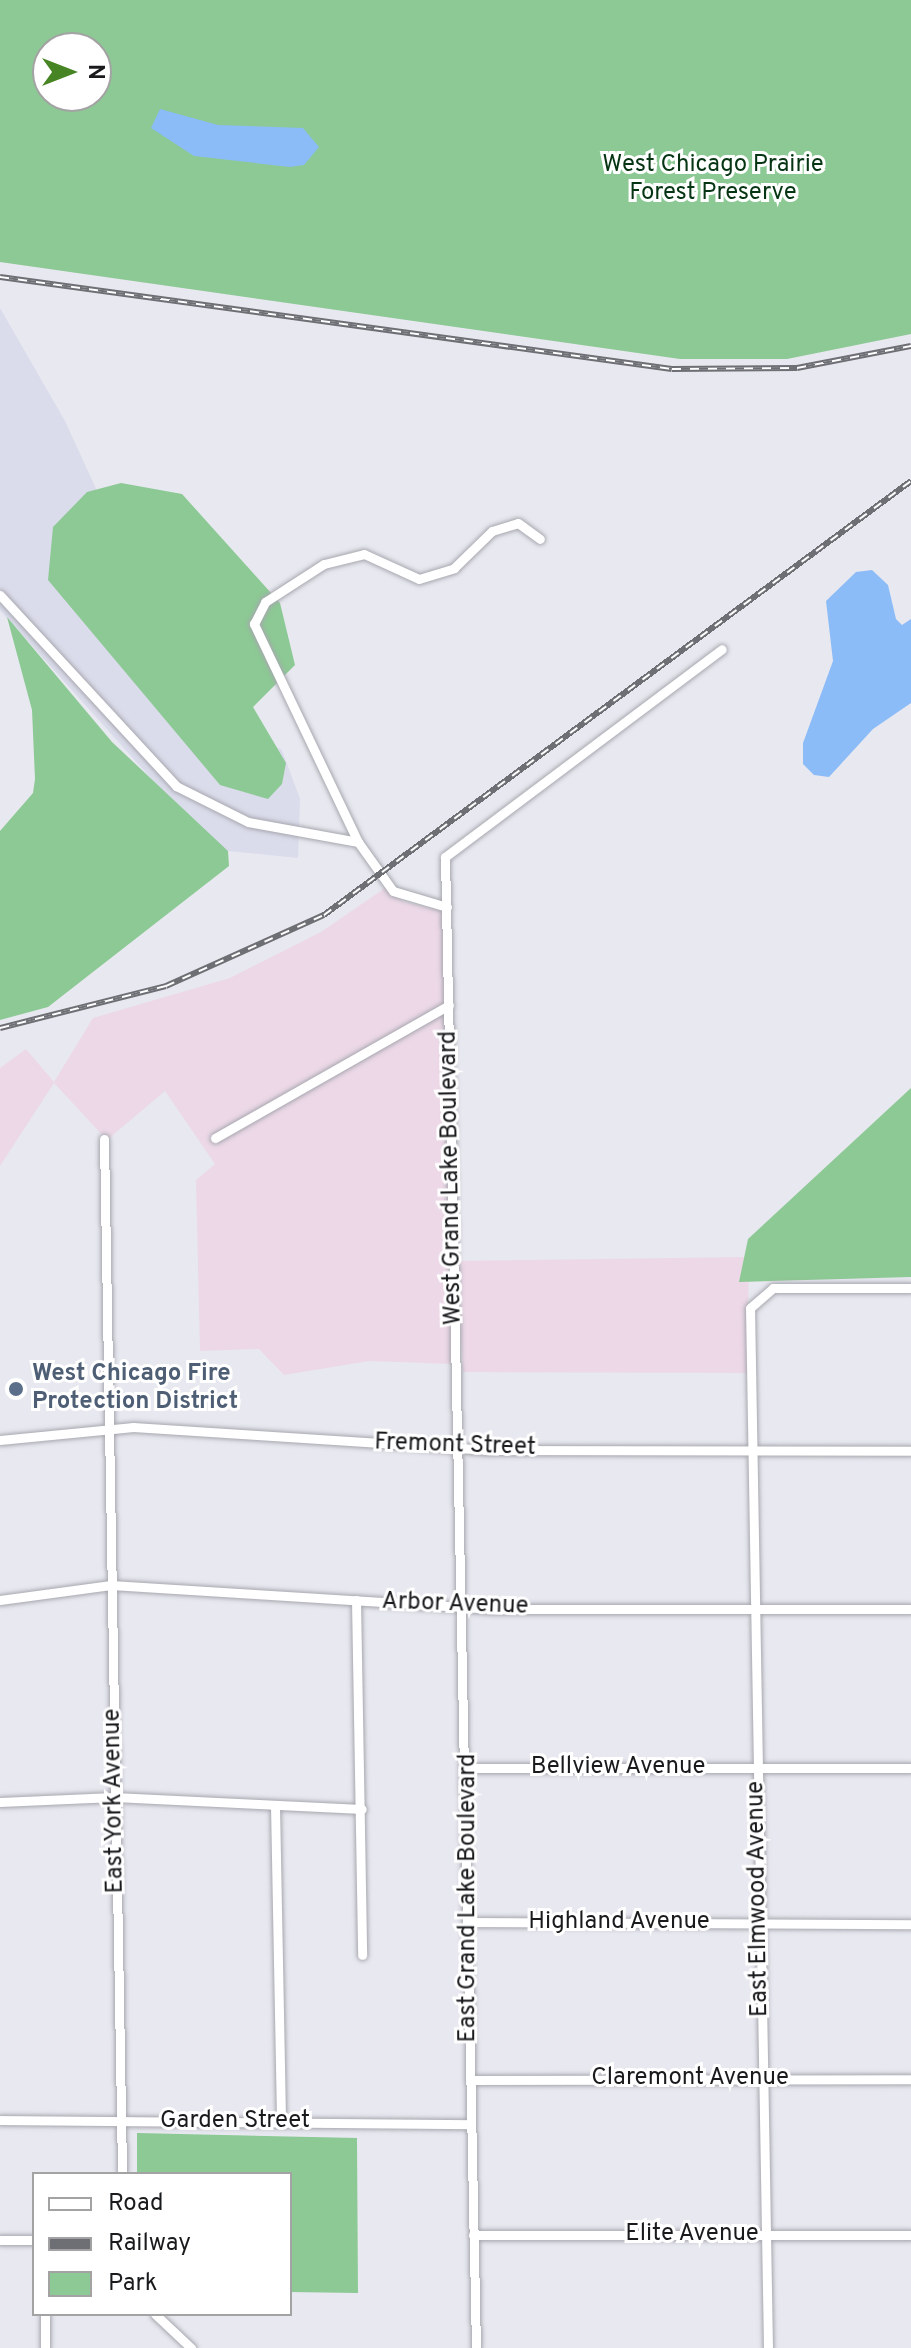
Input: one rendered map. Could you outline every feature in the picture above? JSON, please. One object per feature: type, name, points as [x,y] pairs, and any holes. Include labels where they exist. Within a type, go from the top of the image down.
[{"type":"street","points":[[447,907],[393,891],[358,842],[341,796],[260,648],[254,624],[265,602],[324,564],[364,554],[419,579],[454,568],[492,531],[518,523],[540,539]]},
{"type":"street","points":[[0,595],[176,786],[248,822],[358,842]]},
{"type":"street","name":"West Grand Lake Boulevard","points":[[462,1448],[445,857],[722,649]]},
{"type":"street","points":[[215,1138],[449,1005]]},
{"type":"street","name":"East York Avenue","points":[[104,1139],[122,2172]]},
{"type":"street","name":"East Elmwood Avenue","points":[[768,2348],[750,1308],[759,1294],[780,1287],[911,1288]]},
{"type":"street","name":"Fremont Street","points":[[0,1440],[109,1427],[462,1448],[911,1451]]},
{"type":"street","name":"East Grand Lake Boulevard","points":[[462,1448],[472,1922],[470,2080],[476,2348]]},
{"type":"street","name":"Arbor Avenue","points":[[0,1600],[111,1585],[465,1607],[911,1609]]},
{"type":"street","points":[[356,1600],[362,1809],[362,1955]]},
{"type":"street","name":"Bellview Avenue","points":[[469,1768],[911,1768]]},
{"type":"street","points":[[0,1802],[114,1797],[362,1809]]},
{"type":"street","points":[[275,1805],[281,2123]]},
{"type":"street","name":"Highland Avenue","points":[[472,1922],[911,1924]]},
{"type":"street","name":"Claremont Avenue","points":[[470,2080],[911,2079]]},
{"type":"street","name":"Garden Street","points":[[0,2120],[471,2124]]},
{"type":"street","name":"Elite Avenue","points":[[473,2235],[911,2235]]},
{"type":"street","points":[[0,2240],[32,2240]]},
{"type":"street","points":[[45,2316],[45,2348]]},
{"type":"street","points":[[157,2316],[191,2348]]},
{"type":"shaded area","points":[[0,308],[65,421],[191,696],[282,750],[300,799],[298,858],[228,851],[191,823],[0,610]]},
{"type":"shaded area","points":[[385,888],[404,902],[442,911],[453,1364],[369,1361],[284,1375],[259,1349],[200,1351],[196,1180],[215,1164],[165,1091],[107,1140],[54,1083],[0,1166],[0,1068],[26,1049],[54,1082],[93,1018],[230,978],[321,932]]},
{"type":"shaded area","points":[[749,1257],[747,1373],[463,1372],[456,1261]]},
{"type":"green space","name":"West Chicago Prairie Forest Preserve","points":[[0,0],[911,0],[911,334],[787,359],[680,359],[0,262]]},
{"type":"green space","points":[[121,483],[182,494],[280,603],[295,665],[253,707],[286,763],[282,784],[268,799],[220,785],[48,580],[53,527],[87,492]]},
{"type":"green space","points":[[7,617],[112,742],[228,851],[229,866],[48,1007],[0,1020],[0,831],[33,793],[35,779],[32,710]]},
{"type":"green space","points":[[911,1088],[911,1277],[739,1282],[748,1239]]},
{"type":"green space","points":[[137,2133],[357,2138],[358,2293],[292,2292],[292,2172],[137,2172]]},
{"type":"water","points":[[160,109],[218,125],[303,128],[319,147],[304,165],[290,167],[194,156],[151,128]]},
{"type":"water","points":[[872,570],[888,585],[896,619],[902,625],[911,619],[911,703],[873,729],[829,777],[814,775],[803,764],[803,743],[833,661],[826,601],[856,572]]},
{"type":"railway","points":[[0,277],[672,369],[797,368],[911,346]]},
{"type":"railway","points":[[0,1028],[166,986],[324,915],[911,481]]},
{"type":"place","name":"West Chicago Fire Protection District","points":[[16,1389]]}]
